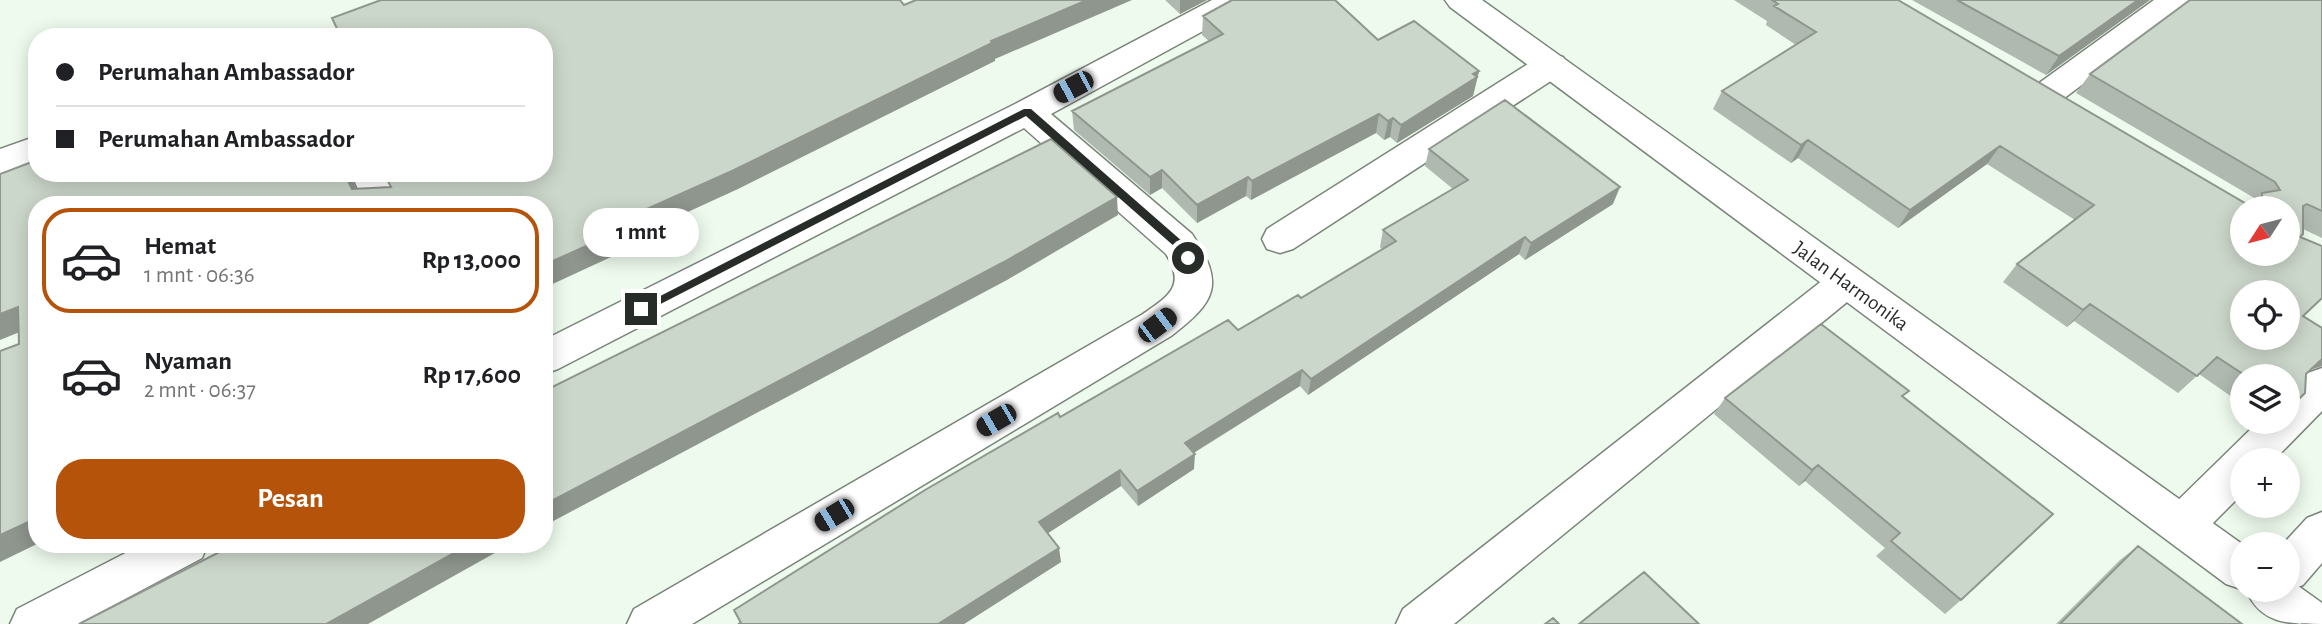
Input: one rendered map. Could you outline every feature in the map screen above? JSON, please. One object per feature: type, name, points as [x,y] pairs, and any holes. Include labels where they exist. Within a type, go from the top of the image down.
[{"type":"street","points":[[553,353],[1027,111],[1236,0]]},
{"type":"street","name":"Jalan Harmonika","points":[[1461,0],[1845,283],[2182,526],[2230,558]]},
{"type":"street","points":[[2082,114],[2036,87],[2175,0]]},
{"type":"street","points":[[1280,239],[1551,65]]},
{"type":"street","points":[[650,624],[1157,325],[1179,309],[1193,291],[1195,277],[1179,244],[1027,111]]},
{"type":"street","points":[[0,162],[28,151]]},
{"type":"street","points":[[1419,624],[1845,283]]},
{"type":"street","points":[[2300,407],[2322,385]]},
{"type":"street","points":[[2259,448],[2273,434]]},
{"type":"street","points":[[2182,526],[2230,478]]},
{"type":"street","points":[[2300,552],[2322,532]]},
{"type":"street","points":[[33,624],[169,553]]},
{"type":"street","name":"Jalan Harmonika","points":[[2289,602],[2314,624]]},
{"type":"building","points":[[381,0],[900,0],[904,5],[916,0],[1087,0],[991,41],[992,43],[732,171],[611,225],[615,233],[553,261],[553,196],[28,196],[28,522],[0,535],[0,351],[19,344],[18,307],[0,314],[0,174],[28,163],[28,182],[348,182],[352,189],[391,187],[388,182],[553,182],[553,28],[337,28],[332,18]]},
{"type":"building","points":[[1232,0],[1335,0],[1378,40],[1414,21],[1479,71],[1473,74],[1477,77],[1401,125],[1393,118],[1388,121],[1379,114],[1252,181],[1248,177],[1197,205],[1162,170],[1150,177],[1072,111],[1223,34],[1203,16]]},
{"type":"building","points":[[1772,0],[1898,0],[2233,196],[2230,196],[2230,266],[2300,266],[2300,237],[2322,246],[2322,298],[2303,316],[2322,328],[2322,359],[2306,374],[2305,393],[2300,398],[2300,364],[2230,366],[2217,357],[2197,376],[2090,304],[2083,310],[2017,264],[2094,205],[2000,146],[1910,210],[1808,140],[1801,145],[1722,91],[1816,32],[1774,6],[1778,4]]},
{"type":"building","points":[[1957,0],[2138,0],[2059,56]]},
{"type":"building","points":[[2190,0],[2322,0],[2322,211],[2307,204],[2303,206],[2303,234],[2300,237],[2300,196],[2262,196],[2262,193],[2280,190],[2275,182],[2090,74]]},
{"type":"building","points":[[1505,100],[1620,187],[1531,243],[1525,237],[1311,379],[1302,370],[1185,443],[1195,454],[1137,491],[1120,470],[1039,522],[1059,548],[938,624],[738,624],[741,623],[734,610],[925,490],[1058,413],[1060,417],[1228,320],[1238,330],[1298,295],[1301,298],[1396,241],[1383,230],[1468,180],[1429,149]]},
{"type":"building","points":[[1051,139],[1117,197],[1004,262],[553,500],[553,387]]},
{"type":"building","points":[[1821,324],[1909,391],[1902,396],[2053,514],[1961,600],[1891,541],[1900,533],[1818,465],[1812,470],[1725,398]]},
{"type":"building","points":[[2138,546],[2242,624],[2060,624]]},
{"type":"building","points":[[217,553],[454,553],[326,624],[79,624]]},
{"type":"building","points":[[1644,572],[1699,624],[1579,624]]},
{"type":"building","points":[[1553,618],[1559,624],[1545,624]]},
{"type":"route","points":[[641,309],[1027,111],[1179,244],[1188,258]]}]
